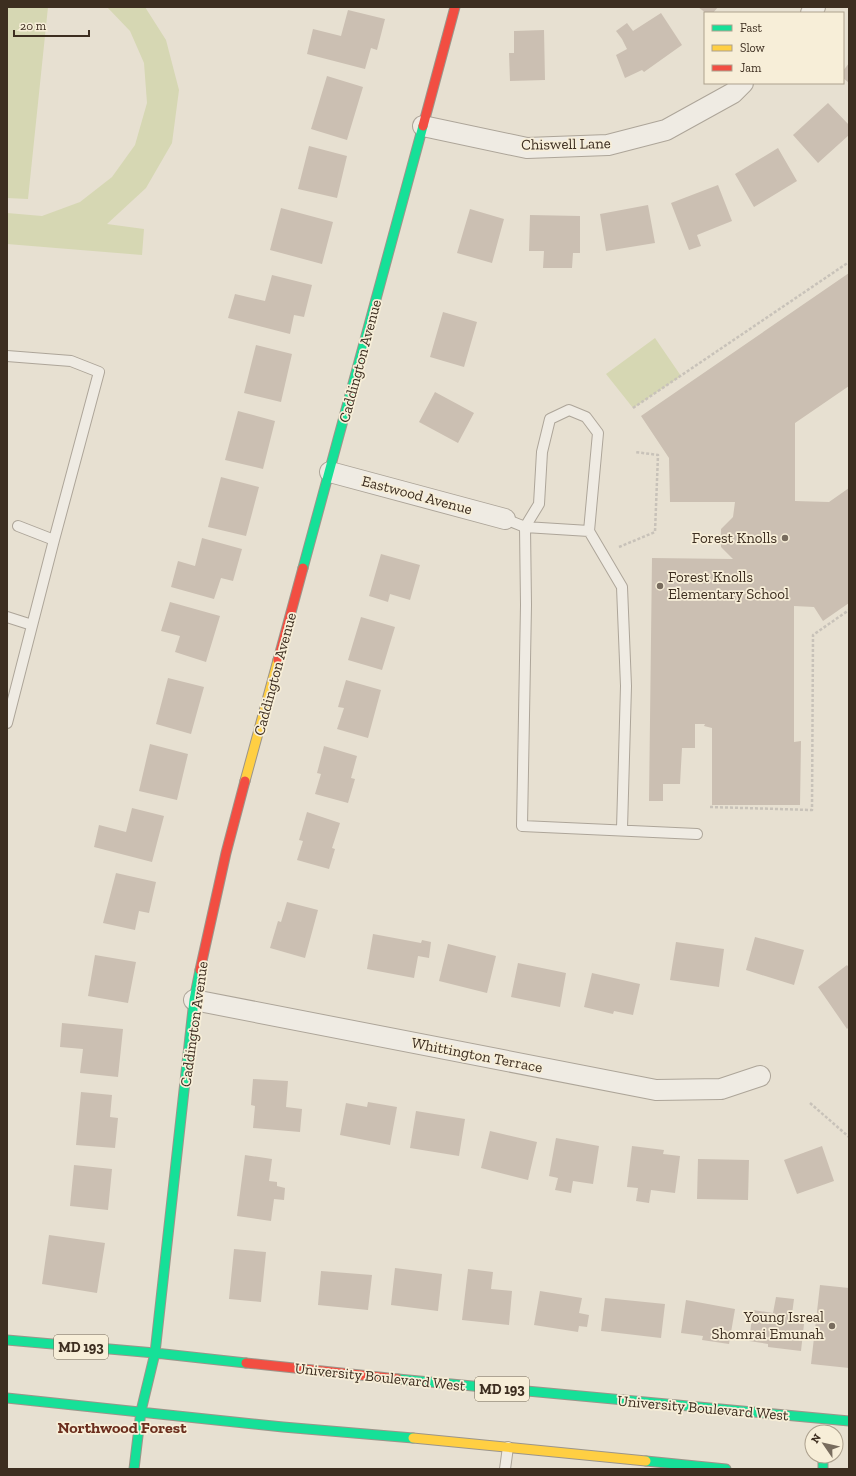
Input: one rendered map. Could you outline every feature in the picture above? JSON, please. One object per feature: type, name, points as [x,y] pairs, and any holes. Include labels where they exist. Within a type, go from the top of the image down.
[{"type":"main road","name":"Caddington Avenue","points":[[134,1469],[141,1411],[155,1353],[194,1000],[226,854],[455,7]]},
{"type":"main road","name":"University Boulevard West","points":[[7,1340],[155,1353],[413,1381],[826,1422],[849,1421]]},
{"type":"main road","points":[[7,1398],[283,1427],[508,1447],[726,1469]]},
{"type":"street","name":"Chiswell Lane","points":[[423,126],[527,148],[608,146],[666,130],[733,93],[742,84]]},
{"type":"street","name":"Eastwood Avenue","points":[[330,472],[505,519]]},
{"type":"street","name":"Whittington Terrace","points":[[194,1000],[656,1090],[721,1089],[760,1076]]},
{"type":"lane","points":[[7,356],[71,360],[99,372],[7,723]]},
{"type":"lane","points":[[622,830],[626,686],[622,587],[589,532],[598,432],[586,417],[569,410],[550,419],[542,452],[539,504],[525,527],[526,605],[522,826],[697,834]]},
{"type":"lane","points":[[505,519],[525,527],[589,532]]},
{"type":"lane","points":[[18,526],[54,540]]},
{"type":"lane","points":[[7,617],[32,625]]},
{"type":"lane","points":[[505,1469],[508,1447]]},
{"type":"path","points":[[633,408],[849,262]]},
{"type":"path","points":[[618,547],[655,532],[658,455],[635,452]]},
{"type":"path","points":[[710,807],[812,810],[813,635],[849,610]]},
{"type":"path","points":[[810,1103],[849,1137]]},
{"type":"green space","points":[[7,7],[48,7],[28,199],[7,198]]},
{"type":"green space","points":[[107,7],[145,7],[166,40],[179,90],[172,143],[146,188],[107,224],[144,229],[142,255],[7,244],[7,213],[42,216],[80,202],[112,177],[135,145],[147,103],[144,63],[130,31]]},
{"type":"green space","points":[[655,338],[681,376],[633,408],[606,374]]},
{"type":"building","points":[[698,7],[718,7],[714,12],[705,12]]},
{"type":"building","points":[[348,10],[385,19],[377,50],[371,48],[365,69],[307,54],[313,29],[341,36]]},
{"type":"building","points":[[661,13],[682,45],[644,72],[642,70],[625,78],[616,55],[627,49],[616,31],[627,23],[633,31]]},
{"type":"building","points":[[544,30],[545,80],[510,81],[509,53],[514,53],[514,31]]},
{"type":"building","points":[[849,63],[849,83],[844,79],[844,70]]},
{"type":"building","points":[[327,76],[363,87],[347,140],[311,129]]},
{"type":"building","points":[[828,103],[849,125],[849,135],[818,163],[793,135]]},
{"type":"building","points":[[309,146],[347,156],[337,198],[298,189]]},
{"type":"building","points":[[778,148],[797,181],[754,207],[735,174]]},
{"type":"building","points":[[718,185],[732,221],[697,235],[701,246],[689,250],[671,203]]},
{"type":"building","points":[[648,205],[655,243],[606,251],[600,214]]},
{"type":"building","points":[[281,208],[333,222],[322,264],[270,250]]},
{"type":"building","points":[[470,209],[504,219],[492,263],[457,253]]},
{"type":"building","points":[[530,215],[580,216],[580,253],[573,253],[572,268],[543,268],[544,251],[529,251]]},
{"type":"building","name":"Forest Knolls","points":[[849,273],[849,386],[795,423],[795,501],[829,502],[849,488],[849,603],[823,621],[814,607],[794,606],[794,742],[801,741],[800,805],[712,805],[712,728],[704,726],[705,724],[695,724],[695,748],[682,748],[680,784],[663,784],[663,801],[649,801],[652,558],[733,559],[721,547],[721,529],[733,517],[735,502],[670,502],[669,458],[641,416]]},
{"type":"building","points":[[272,275],[312,285],[304,317],[294,315],[290,334],[228,318],[235,294],[265,301]]},
{"type":"building","points":[[443,312],[477,322],[464,367],[430,357]]},
{"type":"building","points":[[256,345],[292,354],[281,402],[244,393]]},
{"type":"building","points":[[435,392],[474,413],[458,443],[419,422]]},
{"type":"building","points":[[238,411],[275,421],[263,469],[225,460]]},
{"type":"building","points":[[221,477],[259,487],[246,536],[208,527]]},
{"type":"building","points":[[202,538],[242,549],[233,581],[221,578],[214,599],[171,587],[178,561],[195,566]]},
{"type":"building","points":[[381,554],[420,565],[410,600],[390,594],[388,602],[369,596]]},
{"type":"building","points":[[170,602],[220,616],[206,662],[175,652],[180,636],[161,631]]},
{"type":"building","points":[[361,617],[395,627],[382,670],[348,660]]},
{"type":"building","points":[[168,678],[204,687],[191,734],[156,724]]},
{"type":"building","points":[[346,680],[381,690],[368,738],[337,729],[344,708],[338,707]]},
{"type":"building","points":[[150,744],[188,754],[177,800],[139,791]]},
{"type":"building","points":[[324,746],[357,756],[351,778],[355,779],[348,803],[315,794],[321,774],[317,773]]},
{"type":"building","points":[[132,808],[164,816],[152,862],[94,847],[99,825],[126,832]]},
{"type":"building","points":[[307,812],[340,823],[332,848],[335,849],[329,869],[297,860],[303,841],[299,840]]},
{"type":"building","points":[[116,873],[156,882],[149,913],[139,911],[135,930],[103,923]]},
{"type":"building","points":[[287,902],[318,910],[305,958],[270,948],[278,921],[281,922]]},
{"type":"building","points":[[373,934],[421,943],[422,940],[431,942],[429,958],[418,956],[414,978],[367,969]]},
{"type":"building","points":[[755,937],[804,950],[794,985],[746,970]]},
{"type":"building","points":[[676,942],[724,949],[719,987],[670,980]]},
{"type":"building","points":[[448,944],[496,956],[487,993],[439,981]]},
{"type":"building","points":[[95,955],[136,962],[128,1003],[88,996]]},
{"type":"building","points":[[518,963],[566,973],[560,1007],[511,997]]},
{"type":"building","points":[[847,965],[849,968],[849,1027],[847,1029],[818,987]]},
{"type":"building","points":[[592,973],[640,984],[633,1015],[614,1011],[613,1014],[584,1007]]},
{"type":"building","points":[[62,1023],[123,1029],[118,1077],[80,1073],[83,1049],[60,1047]]},
{"type":"building","points":[[253,1079],[288,1081],[286,1107],[302,1109],[300,1132],[253,1128],[255,1106],[251,1105]]},
{"type":"building","points":[[81,1092],[112,1095],[110,1117],[118,1118],[115,1148],[76,1145]]},
{"type":"building","points":[[368,1102],[397,1107],[390,1145],[340,1135],[346,1103],[367,1107]]},
{"type":"building","points":[[416,1111],[465,1119],[459,1156],[410,1148]]},
{"type":"building","points":[[490,1131],[537,1142],[528,1180],[481,1168]]},
{"type":"building","points":[[556,1138],[599,1146],[593,1184],[573,1181],[571,1193],[555,1190],[558,1178],[549,1176]]},
{"type":"building","points":[[632,1146],[664,1150],[663,1154],[680,1156],[675,1193],[651,1190],[649,1203],[636,1201],[638,1188],[627,1187]]},
{"type":"building","points":[[822,1146],[834,1181],[797,1194],[784,1160]]},
{"type":"building","points":[[245,1155],[272,1159],[269,1181],[277,1182],[277,1186],[285,1188],[284,1200],[274,1199],[271,1221],[237,1216]]},
{"type":"building","points":[[698,1159],[749,1160],[748,1200],[697,1199]]},
{"type":"building","points":[[74,1165],[112,1169],[108,1210],[70,1206]]},
{"type":"building","points":[[49,1235],[105,1243],[97,1293],[42,1284]]},
{"type":"building","points":[[234,1249],[266,1252],[261,1302],[229,1299]]},
{"type":"building","points":[[395,1268],[442,1274],[438,1311],[391,1305]]},
{"type":"building","points":[[468,1269],[493,1272],[491,1289],[512,1291],[509,1325],[462,1320]]},
{"type":"building","points":[[321,1271],[372,1275],[368,1310],[318,1305]]},
{"type":"building","name":"Young Isreal Shomrai Emunah","points":[[820,1285],[849,1288],[849,1368],[811,1364]]},
{"type":"building","points":[[540,1291],[582,1298],[579,1313],[589,1315],[587,1327],[579,1326],[578,1332],[534,1325]]},
{"type":"building","points":[[776,1297],[794,1299],[791,1322],[804,1324],[801,1351],[768,1347],[768,1344],[749,1341],[753,1310],[773,1313]]},
{"type":"building","points":[[605,1298],[665,1304],[661,1338],[601,1331]]},
{"type":"building","points":[[686,1300],[735,1309],[729,1344],[702,1340],[703,1336],[681,1333]]},
{"type":"traffic: fast","points":[[303,568],[423,126]]},
{"type":"traffic: fast","points":[[134,1469],[141,1411],[155,1353],[194,1000],[200,970]]},
{"type":"traffic: fast","points":[[7,1340],[155,1353],[246,1363]]},
{"type":"traffic: fast","points":[[398,1379],[849,1421]]},
{"type":"traffic: fast","points":[[7,1398],[283,1427],[413,1438]]},
{"type":"traffic: fast","points":[[646,1461],[726,1469]]},
{"type":"traffic: fast","points":[[823,1464],[823,1469]]},
{"type":"traffic: slow","points":[[245,781],[278,660]]},
{"type":"traffic: slow","points":[[413,1438],[646,1461]]},
{"type":"traffic: jam","points":[[423,126],[455,7]]},
{"type":"traffic: jam","points":[[278,660],[303,568]]},
{"type":"traffic: jam","points":[[200,970],[226,853],[245,781]]},
{"type":"traffic: jam","points":[[246,1363],[398,1379]]},
{"type":"place","name":"Forest Knolls","points":[[785,538]]},
{"type":"place","name":"Forest Knolls Elementary School","points":[[660,586]]},
{"type":"place","name":"Young Isreal Shomrai Emunah","points":[[832,1326]]},
{"type":"district","name":"Northwood Forest","points":[[122,1427]]}]
